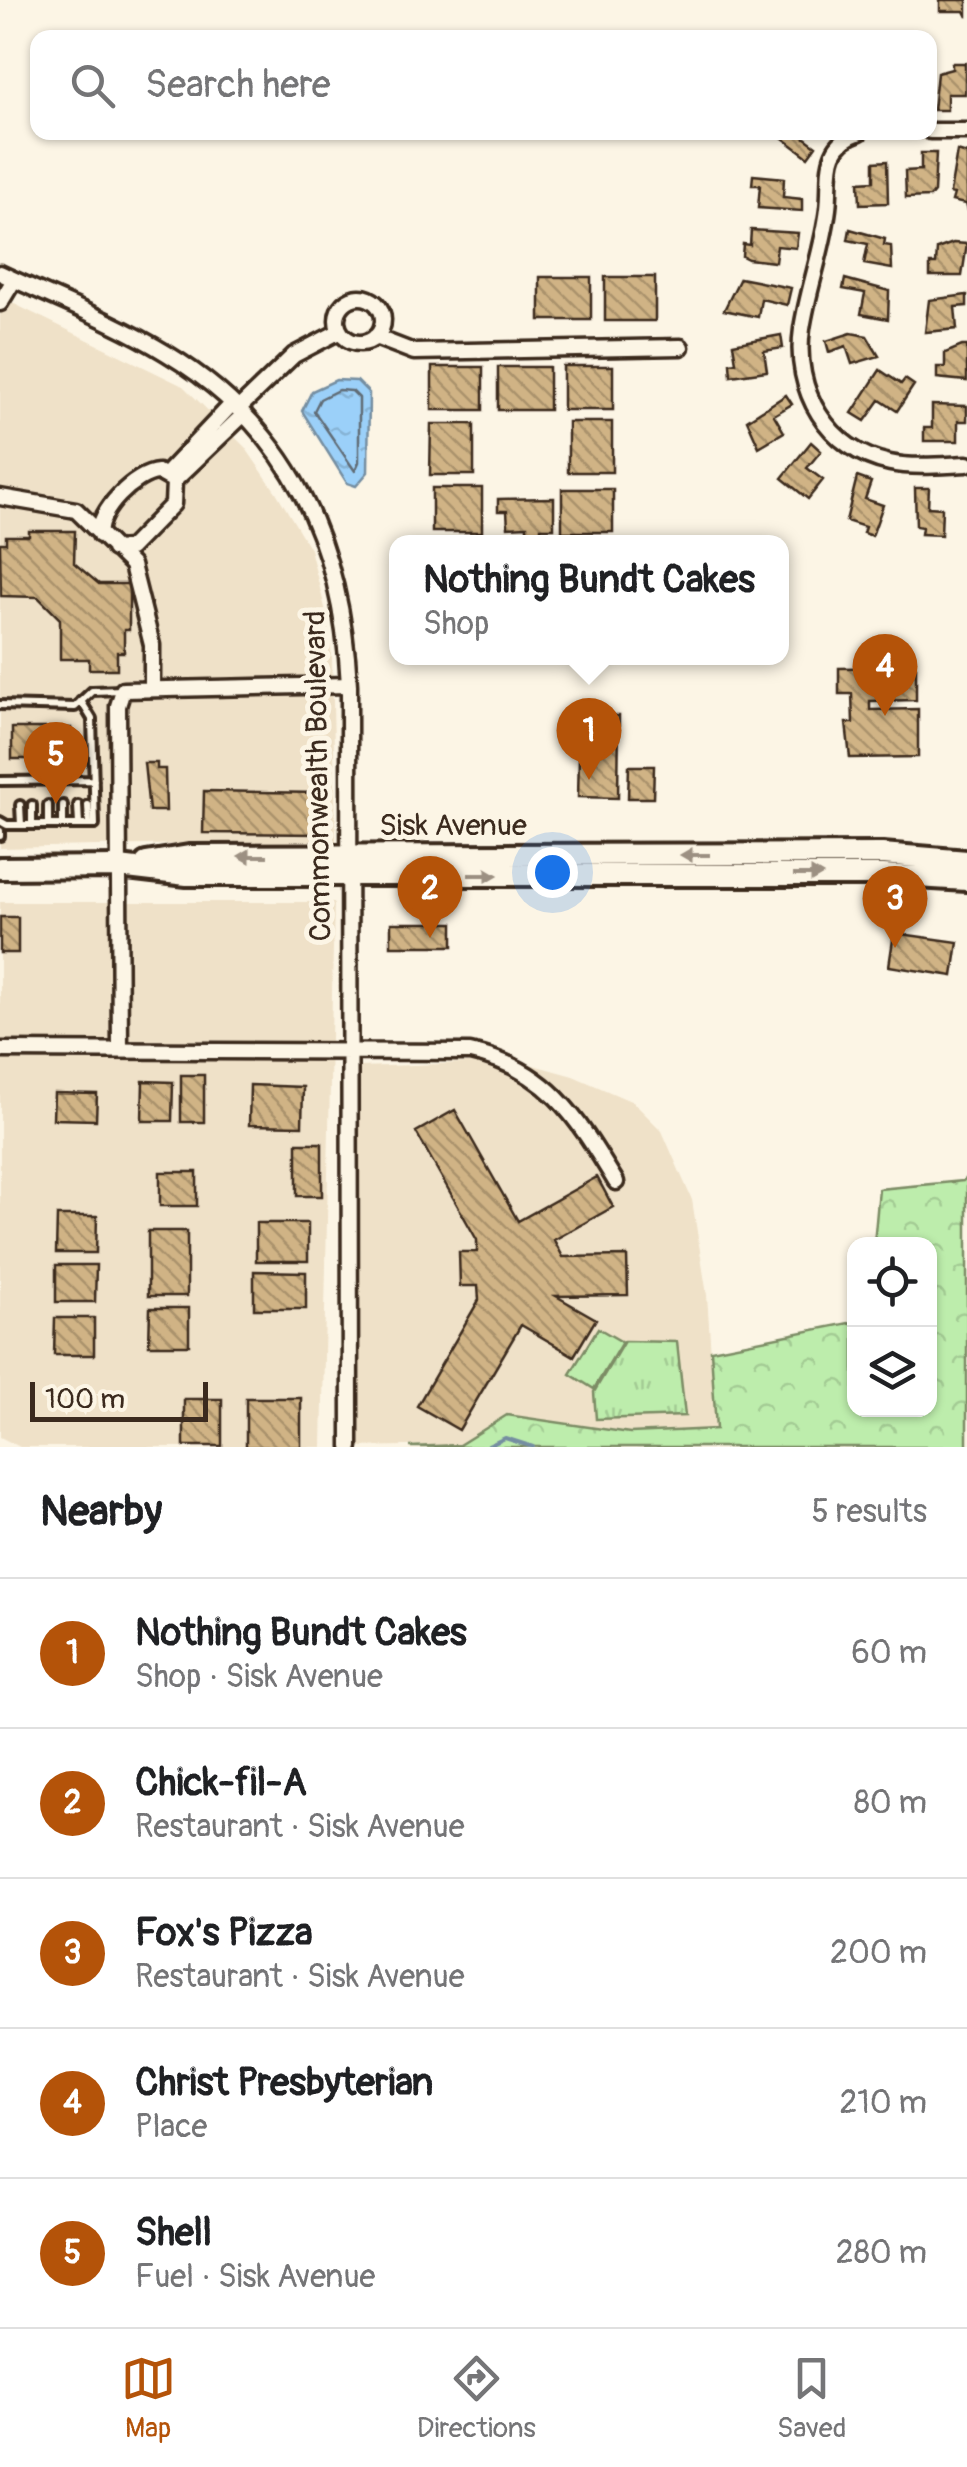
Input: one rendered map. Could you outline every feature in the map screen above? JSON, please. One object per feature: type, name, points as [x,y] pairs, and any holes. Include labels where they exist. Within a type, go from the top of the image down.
[{"type":"street","points":[[937,131],[967,131]]},
{"type":"street","points":[[843,140],[831,154],[826,226],[802,329],[800,355],[808,394],[835,435],[870,456],[890,463],[967,464]]},
{"type":"street","points":[[0,302],[7,277]]},
{"type":"street","name":"Commonwealth Boulevard","points":[[7,277],[164,352],[238,410],[290,473],[326,546],[346,627],[349,685],[350,1447]]},
{"type":"street","points":[[340,331],[340,309],[349,299],[363,296],[376,303],[383,316],[375,337]]},
{"type":"street","points":[[100,535],[103,515],[140,478],[170,477],[294,355],[340,331]]},
{"type":"street","points":[[340,331],[360,343],[375,337],[414,352],[681,347]]},
{"type":"street","points":[[114,549],[130,548],[173,504],[170,477]]},
{"type":"street","points":[[0,497],[76,510],[132,565],[139,578],[152,644],[152,686]]},
{"type":"street","points":[[120,1050],[118,706],[122,690],[152,686],[349,685]]},
{"type":"street","name":"Sisk Avenue","points":[[0,868],[119,867],[187,874],[350,865],[882,865],[967,861]]},
{"type":"street","name":"Sisk Avenue","points":[[882,865],[967,880]]},
{"type":"street","points":[[0,1050],[470,1052],[528,1072],[576,1119],[616,1182]]},
{"type":"lane","points":[[0,706],[75,707],[92,691],[122,690]]},
{"type":"lane","points":[[0,820],[21,825],[95,826],[92,719],[82,700]]},
{"type":"lane","points":[[62,780],[62,793]]},
{"type":"lane","points":[[77,780],[78,793]]},
{"type":"lane","points":[[0,781],[91,780]]},
{"type":"lane","points":[[88,792],[91,780]]},
{"type":"lane","points":[[20,781],[20,793]]},
{"type":"lane","points":[[32,781],[32,793]]},
{"type":"lane","points":[[47,781],[48,793]]},
{"type":"lane","points":[[20,804],[21,825]]},
{"type":"lane","points":[[32,805],[32,825]]},
{"type":"lane","points":[[48,805],[48,825]]},
{"type":"lane","points":[[63,805],[63,825]]},
{"type":"lane","points":[[78,805],[79,826]]},
{"type":"lane","points":[[88,805],[89,826]]},
{"type":"shaded area","points":[[0,297],[183,386],[245,447],[276,492],[310,549],[325,608],[332,657],[336,841],[0,848]]},
{"type":"shaded area","points":[[0,902],[334,902],[322,1447],[20,1447],[0,1437]]},
{"type":"shaded area","points":[[519,1061],[573,1076],[633,1102],[662,1131],[692,1200],[707,1295],[716,1429],[630,1433],[508,1415],[459,1445],[351,1447],[352,1187],[360,1067]]},
{"type":"green space","points":[[967,1176],[967,1447],[410,1447],[459,1445],[507,1415],[630,1433],[716,1429],[711,1350],[847,1323],[847,1417],[937,1417],[937,1237],[875,1237],[879,1189],[963,1181]]},
{"type":"green space","points":[[598,1328],[622,1342],[594,1389],[570,1374]]},
{"type":"green space","points":[[624,1341],[677,1342],[685,1416],[596,1419],[594,1392]]},
{"type":"water","points":[[336,380],[357,381],[369,393],[368,472],[356,486],[347,483],[302,411],[312,391]]},
{"type":"building","points":[[940,0],[967,0],[967,17],[964,11],[940,11]]},
{"type":"building","points":[[952,63],[965,63],[965,94],[947,94],[947,110],[937,110],[937,73],[952,69]]},
{"type":"building","points":[[786,140],[808,140],[816,146],[808,157]]},
{"type":"building","points":[[957,151],[967,154],[967,211],[965,204],[952,201],[954,194],[950,193]]},
{"type":"building","points":[[921,153],[936,153],[934,192],[930,197],[906,198],[905,171],[921,170]]},
{"type":"building","points":[[887,161],[888,203],[860,204],[859,182],[874,181],[874,162]]},
{"type":"building","points":[[753,175],[784,178],[783,197],[802,199],[802,211],[758,208],[760,185],[752,185]]},
{"type":"building","points":[[850,229],[885,239],[884,245],[891,246],[892,269],[864,264],[868,244],[848,240]]},
{"type":"building","points":[[751,230],[798,233],[796,248],[777,246],[775,262],[748,259],[742,256],[743,244],[750,245]]},
{"type":"building","points":[[953,243],[967,244],[962,276],[930,276],[930,264],[936,264],[937,249]]},
{"type":"building","points":[[540,277],[591,277],[591,320],[540,320]]},
{"type":"building","points":[[605,277],[655,277],[655,321],[605,321]]},
{"type":"building","points":[[740,278],[791,288],[787,305],[761,299],[758,317],[724,310]]},
{"type":"building","points":[[845,279],[889,291],[888,319],[861,314],[865,293],[843,289]]},
{"type":"building","points":[[967,295],[967,306],[955,307],[957,329],[925,332],[929,300]]},
{"type":"building","points":[[851,333],[867,336],[879,356],[852,364],[846,346],[829,352],[826,341]]},
{"type":"building","points":[[781,335],[783,348],[764,351],[767,371],[731,376],[730,363],[736,362],[733,344]]},
{"type":"building","points":[[967,346],[967,381],[937,378],[937,367],[945,367],[945,353]]},
{"type":"building","points":[[563,366],[613,366],[613,410],[563,410]]},
{"type":"building","points":[[432,367],[483,367],[483,410],[432,410]]},
{"type":"building","points":[[498,367],[549,367],[549,410],[498,410]]},
{"type":"building","points":[[880,370],[901,384],[905,379],[914,385],[897,411],[880,400],[865,421],[852,413]]},
{"type":"building","points":[[786,395],[792,404],[774,415],[784,432],[759,447],[747,420]]},
{"type":"building","points":[[932,405],[967,406],[967,421],[958,421],[958,441],[924,441],[924,428],[932,428]]},
{"type":"building","points":[[568,422],[612,422],[612,472],[568,472]]},
{"type":"building","points":[[431,424],[474,424],[474,475],[430,475]]},
{"type":"building","points":[[811,442],[821,451],[807,468],[823,480],[808,499],[782,478]]},
{"type":"building","points":[[857,477],[871,482],[865,499],[883,505],[872,536],[863,533],[865,527],[846,521]]},
{"type":"building","points":[[432,488],[482,488],[482,532],[432,532]]},
{"type":"building","points":[[915,488],[929,488],[928,507],[942,508],[941,535],[921,534],[922,527],[916,526]]},
{"type":"building","points":[[562,489],[613,489],[613,532],[562,532]]},
{"type":"building","points":[[554,498],[554,528],[541,528],[541,535],[527,535],[527,526],[508,527],[507,511],[498,511],[498,499]]},
{"type":"building","points":[[29,531],[75,531],[74,563],[99,584],[129,584],[129,630],[124,630],[124,652],[117,652],[117,669],[89,669],[89,659],[60,659],[60,619],[38,597],[1,596],[0,543],[6,543],[6,536],[29,536]]},
{"type":"building","points":[[916,667],[916,700],[870,701],[870,710],[918,709],[918,757],[850,758],[846,723],[853,723],[852,694],[839,694],[839,668]]},
{"type":"building","points":[[580,716],[619,716],[618,798],[578,797]]},
{"type":"building","points":[[12,728],[71,728],[70,759],[12,759]]},
{"type":"building","points":[[144,763],[157,763],[157,769],[165,769],[166,811],[149,811]]},
{"type":"building","points":[[629,766],[654,766],[653,798],[628,798]]},
{"type":"building","points":[[204,791],[320,793],[319,834],[203,833]]},
{"type":"building","points":[[0,917],[18,917],[18,953],[0,953]]},
{"type":"building","points":[[391,923],[453,923],[453,946],[391,946]]},
{"type":"building","points":[[894,933],[958,942],[953,976],[889,966]]},
{"type":"building","points":[[181,1075],[204,1075],[204,1122],[181,1122]]},
{"type":"building","points":[[143,1081],[173,1082],[172,1121],[142,1121]]},
{"type":"building","points":[[250,1085],[303,1087],[302,1126],[249,1125]]},
{"type":"building","points":[[54,1093],[97,1094],[96,1120],[53,1119]]},
{"type":"building","points":[[455,1110],[518,1221],[597,1177],[613,1207],[554,1240],[563,1257],[627,1256],[628,1295],[556,1296],[596,1319],[574,1356],[521,1325],[459,1430],[417,1406],[479,1300],[478,1286],[460,1286],[459,1252],[477,1252],[477,1240],[416,1132]]},
{"type":"building","points":[[297,1143],[322,1143],[322,1196],[297,1196]]},
{"type":"building","points":[[160,1172],[197,1172],[197,1206],[160,1206]]},
{"type":"building","points":[[57,1216],[97,1216],[96,1253],[56,1253]]},
{"type":"building","points":[[256,1223],[308,1223],[308,1261],[256,1261]]},
{"type":"building","points":[[148,1231],[187,1231],[187,1296],[148,1296]]},
{"type":"building","points":[[56,1265],[96,1265],[95,1302],[56,1302]]},
{"type":"building","points":[[254,1271],[306,1272],[306,1309],[254,1309]]},
{"type":"building","points":[[150,1308],[189,1308],[189,1345],[149,1345]]},
{"type":"building","points":[[55,1318],[94,1318],[94,1355],[54,1355]]},
{"type":"building","points":[[246,1398],[301,1398],[301,1447],[246,1447]]},
{"type":"building","points":[[184,1399],[222,1399],[222,1446],[184,1446]]},
{"type":"waterway","points":[[486,1447],[505,1438],[533,1447]]},
{"type":"place","name":"Christ Presbyterian","points":[[885,716]]},
{"type":"place","name":"Nothing Bundt Cakes","points":[[589,780]]},
{"type":"place","name":"Shell","points":[[56,804]]},
{"type":"place","name":"Chick-fil-A","points":[[430,938]]},
{"type":"place","name":"Fox's Pizza","points":[[895,948]]}]
